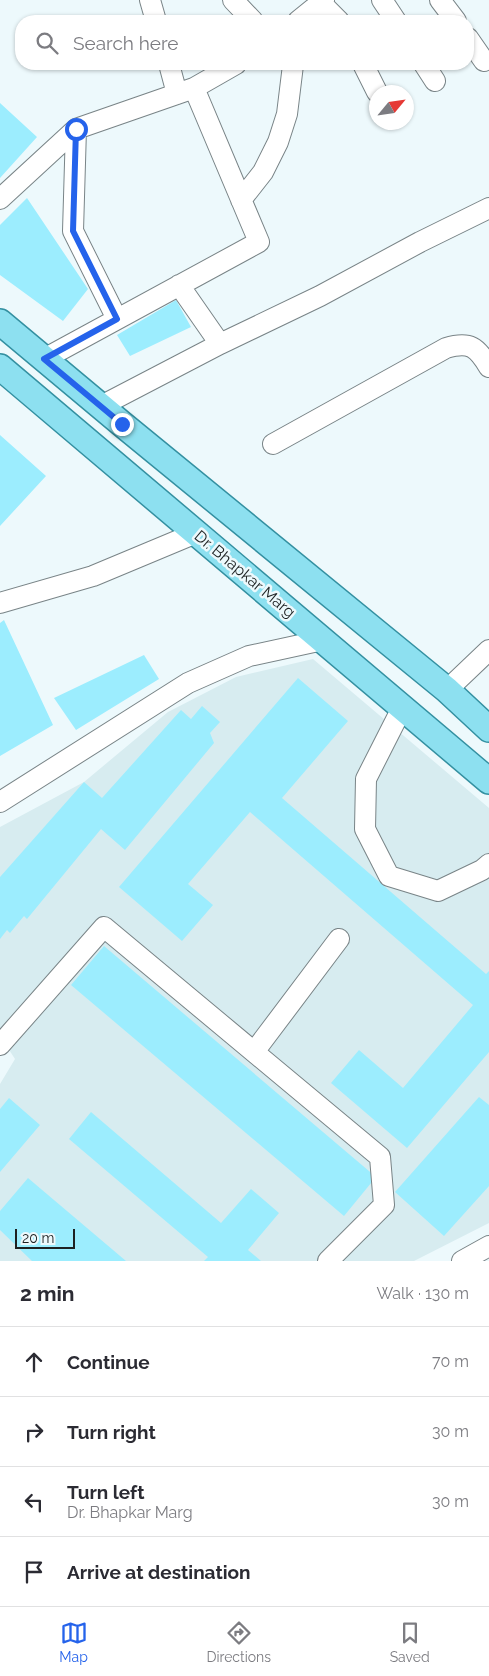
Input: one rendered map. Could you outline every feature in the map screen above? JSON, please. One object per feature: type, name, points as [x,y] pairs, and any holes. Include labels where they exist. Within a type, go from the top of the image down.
[{"type":"main road","points":[[0,322],[447,690],[489,729]]},
{"type":"main road","name":"Dr. Bhapkar Marg","points":[[0,367],[489,781]]},
{"type":"street","points":[[150,0],[154,15]]},
{"type":"street","points":[[233,0],[247,15]]},
{"type":"street","points":[[382,0],[392,15]]},
{"type":"street","points":[[440,0],[451,15]]},
{"type":"street","points":[[305,15],[321,1],[334,15]]},
{"type":"street","points":[[474,47],[484,61]]},
{"type":"street","points":[[44,359],[259,242],[241,200],[186,91],[173,70]]},
{"type":"street","points":[[0,199],[76,129],[186,91],[225,70]]},
{"type":"street","points":[[241,200],[263,172],[278,142],[288,114],[292,70]]},
{"type":"street","points":[[366,70],[374,85]]},
{"type":"street","points":[[428,70],[435,81]]},
{"type":"street","points":[[76,129],[73,231],[117,319]]},
{"type":"street","points":[[101,406],[220,344],[320,296],[420,242],[489,208]]},
{"type":"street","points":[[179,285],[220,344]]},
{"type":"street","points":[[273,444],[446,348],[461,344],[472,347],[481,354],[489,367]]},
{"type":"street","points":[[0,603],[93,576],[196,533]]},
{"type":"street","points":[[0,802],[188,683],[249,656],[322,640]]},
{"type":"street","points":[[447,690],[489,650]]},
{"type":"street","points":[[402,708],[366,778],[365,829],[389,876],[438,892],[482,870],[489,864]]},
{"type":"street","points":[[0,1046],[104,927],[380,1157],[384,1205],[328,1261]]},
{"type":"street","points":[[254,1052],[339,938]]},
{"type":"street","points":[[462,1261],[489,1246]]},
{"type":"shaded area","points":[[313,659],[489,808],[489,1223],[414,1261],[0,1261],[0,1084],[15,1059],[0,1036],[0,827],[84,782],[168,712],[236,677]]},
{"type":"building","points":[[0,103],[37,137],[0,178]]},
{"type":"building","points":[[27,198],[88,289],[63,321],[0,275],[0,225]]},
{"type":"building","points":[[176,300],[191,327],[130,356],[117,335]]},
{"type":"building","points":[[0,435],[46,476],[0,526]]},
{"type":"building","points":[[4,620],[53,725],[0,756],[0,623]]},
{"type":"building","points":[[144,655],[159,679],[76,730],[54,698]]},
{"type":"building","points":[[298,678],[348,721],[282,798],[486,974],[489,971],[489,1052],[407,1148],[331,1083],[359,1050],[403,1088],[473,1005],[250,812],[188,884],[213,905],[182,941],[119,887]]},
{"type":"building","points":[[202,706],[220,722],[210,733],[214,743],[125,850],[101,829],[27,919],[24,916],[10,933],[7,930],[0,939],[0,877],[84,782],[102,798],[181,710],[191,719]]},
{"type":"building","points":[[104,946],[376,1177],[344,1216],[71,985]]},
{"type":"building","points":[[479,1097],[489,1105],[489,1186],[444,1236],[395,1192]]},
{"type":"building","points":[[9,1098],[40,1125],[0,1172],[0,1109]]},
{"type":"building","points":[[91,1112],[221,1223],[251,1189],[279,1213],[248,1250],[261,1261],[204,1261],[208,1257],[69,1139]]},
{"type":"building","points":[[28,1178],[126,1261],[32,1261],[0,1230],[0,1211]]},
{"type":"route","points":[[76,129],[73,231],[117,319],[44,359],[122,424]]}]
